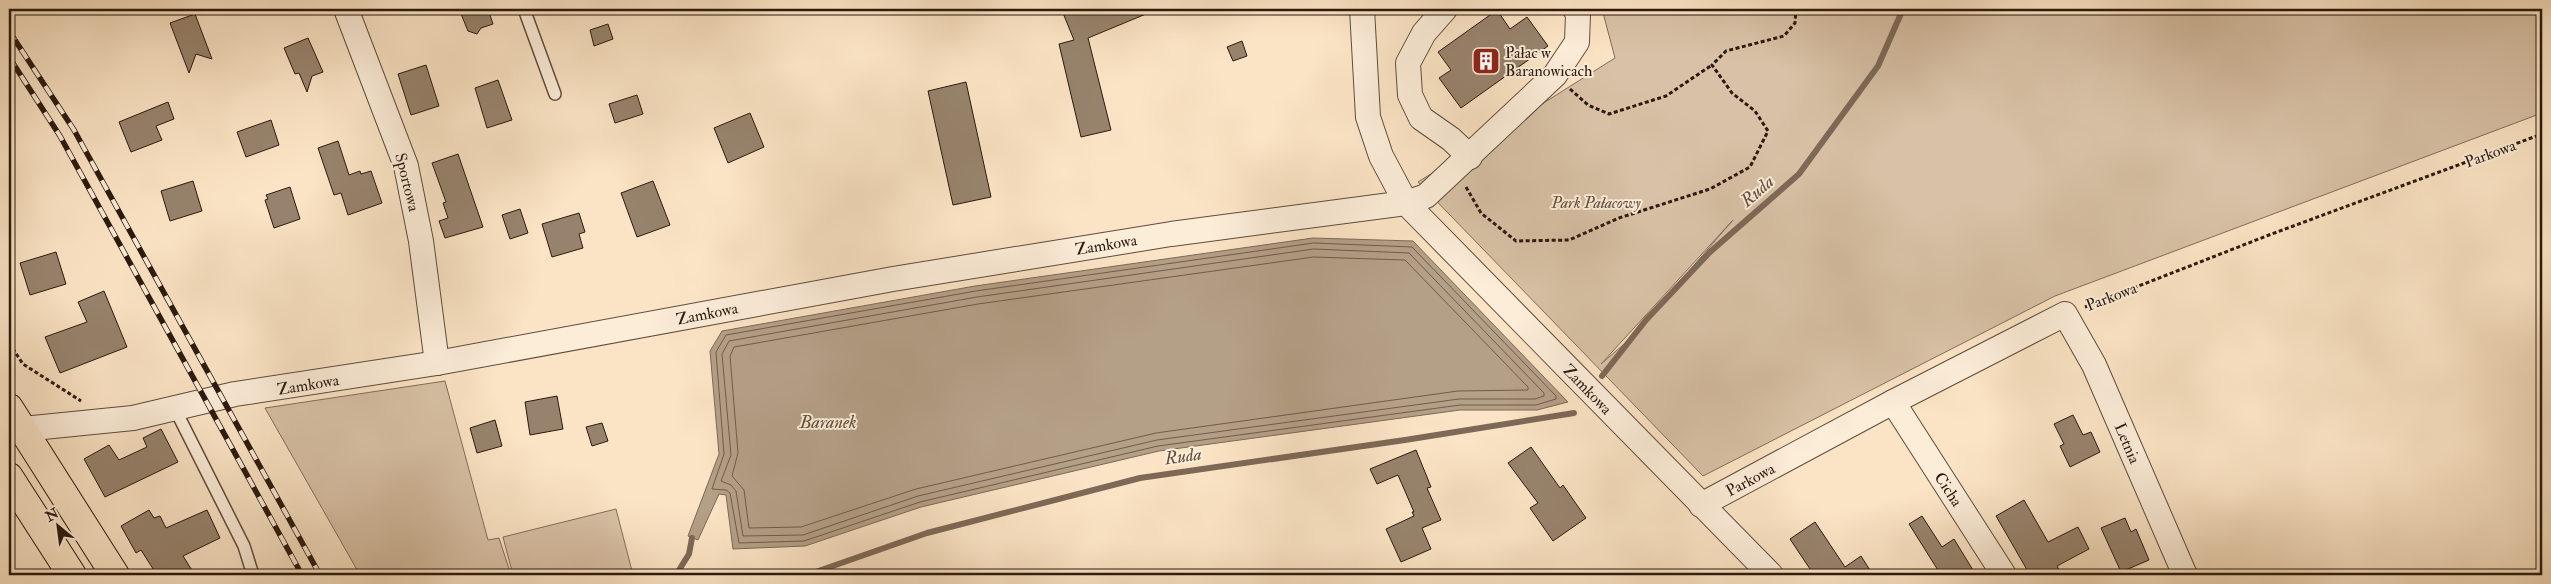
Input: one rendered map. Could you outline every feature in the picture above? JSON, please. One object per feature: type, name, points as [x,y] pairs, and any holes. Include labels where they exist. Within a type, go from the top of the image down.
[{"type":"main road","points":[[13,422],[115,575]]},
{"type":"main road","points":[[9,478],[72,575]]},
{"type":"street","name":"Sportowa","points":[[346,9],[406,166],[422,250],[436,363]]},
{"type":"street","name":"Zamkowa","points":[[1362,9],[1368,117],[1381,156],[1406,203],[1771,575]]},
{"type":"street","points":[[1445,9],[1424,32],[1408,63],[1410,95],[1421,118],[1451,139],[1463,163]]},
{"type":"street","points":[[1406,203],[1426,196],[1555,75],[1577,42],[1578,14],[1575,9]]},
{"type":"street","name":"Zamkowa","points":[[13,422],[94,423],[133,418],[235,394],[436,363],[893,279],[1171,234],[1406,203]]},
{"type":"street","name":"Parkowa","points":[[1701,505],[1893,402],[2065,314]]},
{"type":"street","name":"Letnia","points":[[2065,314],[2094,365],[2185,575]]},
{"type":"street","name":"Cicha","points":[[1893,402],[2004,575]]},
{"type":"lane","points":[[524,9],[554,94]]},
{"type":"lane","points":[[175,409],[244,546],[253,575]]},
{"type":"path","points":[[1555,75],[1588,105],[1610,114],[1666,96],[1712,65],[1726,51],[1784,36],[1796,23],[1796,9]]},
{"type":"path","points":[[1463,163],[1481,213],[1516,241],[1569,240],[1620,218],[1710,190],[1750,167],[1768,131],[1755,111],[1732,94],[1712,65]]},
{"type":"path","name":"Parkowa","points":[[2065,314],[2269,235],[2542,134]]},
{"type":"path","points":[[9,343],[23,364],[81,401],[94,423]]},
{"type":"green space","name":"Park Pałacowy","points":[[1602,9],[2542,9],[2542,113],[2055,296],[1703,476],[1418,182],[1615,58]],"holes":[[[1733,220],[1631,338],[1601,364]]]},
{"type":"green space","points":[[445,381],[488,540],[499,538],[511,575],[360,575],[265,408]]},
{"type":"green space","points":[[616,509],[633,575],[513,575],[503,537]]},
{"type":"water","name":"Baranek","points":[[1313,238],[1413,241],[1568,402],[1537,410],[1460,410],[1159,451],[921,507],[805,546],[733,549],[726,495],[719,494],[698,540],[688,536],[719,454],[710,351],[722,331],[975,286]]},
{"type":"building","points":[[459,9],[488,9],[493,24],[481,28],[477,34],[468,31]]},
{"type":"building","points":[[1072,9],[1158,9],[1088,38],[1111,130],[1081,137],[1059,44],[1074,40],[1063,13]]},
{"type":"building","name":"Pałac w Baranowicach","points":[[1497,10],[1510,29],[1527,17],[1548,46],[1461,108],[1439,78],[1451,70],[1438,52]]},
{"type":"building","points":[[195,14],[212,59],[196,54],[189,73],[170,23]]},
{"type":"building","points":[[608,24],[613,39],[594,46],[590,30]]},
{"type":"building","points":[[308,38],[323,72],[312,76],[307,92],[299,73],[295,74],[284,48]]},
{"type":"building","points":[[1242,41],[1247,56],[1233,61],[1227,47]]},
{"type":"building","points":[[426,65],[439,106],[411,115],[398,74]]},
{"type":"building","points":[[498,80],[512,120],[487,128],[475,88]]},
{"type":"building","points":[[966,82],[991,197],[953,205],[928,91]]},
{"type":"building","points":[[637,95],[643,114],[615,123],[609,104]]},
{"type":"building","points":[[168,102],[174,119],[156,126],[162,140],[131,152],[119,122]]},
{"type":"building","points":[[750,113],[764,147],[728,163],[714,128]]},
{"type":"building","points":[[271,120],[279,145],[246,157],[237,132]]},
{"type":"building","points":[[338,141],[349,175],[360,171],[361,174],[371,171],[382,203],[348,215],[341,193],[334,195],[318,148]]},
{"type":"building","points":[[458,154],[483,227],[445,238],[439,221],[448,218],[443,203],[446,202],[432,163]]},
{"type":"building","points":[[193,181],[202,211],[170,221],[161,191]]},
{"type":"building","points":[[653,181],[670,225],[637,237],[621,193]]},
{"type":"building","points":[[290,187],[300,219],[274,228],[265,200],[268,199],[266,195]]},
{"type":"building","points":[[520,209],[528,233],[510,239],[502,215]]},
{"type":"building","points":[[579,213],[585,232],[579,234],[583,248],[552,257],[542,224]]},
{"type":"building","points":[[56,252],[66,284],[30,295],[20,263]]},
{"type":"building","points":[[104,291],[127,347],[60,373],[45,337],[87,322],[78,302]]},
{"type":"building","points":[[557,396],[563,429],[530,435],[525,402]]},
{"type":"building","points":[[2073,415],[2083,435],[2091,432],[2100,452],[2070,467],[2060,446],[2064,444],[2054,424]]},
{"type":"building","points":[[495,420],[502,446],[477,453],[470,428]]},
{"type":"building","points":[[602,423],[608,441],[592,446],[586,427]]},
{"type":"building","points":[[161,429],[178,462],[105,497],[84,459],[109,445],[119,460],[147,447],[143,438]]},
{"type":"building","points":[[1531,447],[1560,488],[1563,485],[1586,518],[1553,541],[1530,508],[1538,503],[1508,463]]},
{"type":"building","points":[[1416,450],[1431,487],[1427,488],[1441,520],[1422,528],[1431,549],[1401,562],[1386,529],[1414,516],[1412,512],[1414,512],[1398,475],[1377,484],[1370,469]]},
{"type":"building","points":[[2024,500],[2048,542],[2078,527],[2089,549],[2057,566],[2062,575],[2030,575],[1996,516]]},
{"type":"building","points":[[149,510],[154,518],[160,516],[166,528],[207,510],[220,538],[183,556],[195,575],[157,575],[141,550],[136,553],[121,526]]},
{"type":"building","points":[[1922,516],[1942,547],[1954,539],[1976,575],[1941,575],[1909,524]]},
{"type":"building","points":[[2125,518],[2131,532],[2136,529],[2149,560],[2121,572],[2101,528]]},
{"type":"building","points":[[1815,522],[1845,567],[1861,556],[1873,575],[1814,575],[1790,539]]},
{"type":"waterway","name":"Ruda","points":[[1602,376],[1646,320],[1710,252],[1799,174],[1878,66],[1903,9]]},
{"type":"waterway","name":"Ruda","points":[[807,575],[927,533],[1140,478],[1405,440],[1574,413]]},
{"type":"waterway","points":[[676,575],[689,554],[692,538]]},
{"type":"railway","points":[[9,31],[74,130],[320,575]]},
{"type":"railway","points":[[9,57],[60,136],[302,575]]},
{"type":"place","name":"Pałac w Baranowicach","points":[[1486,61]]}]
